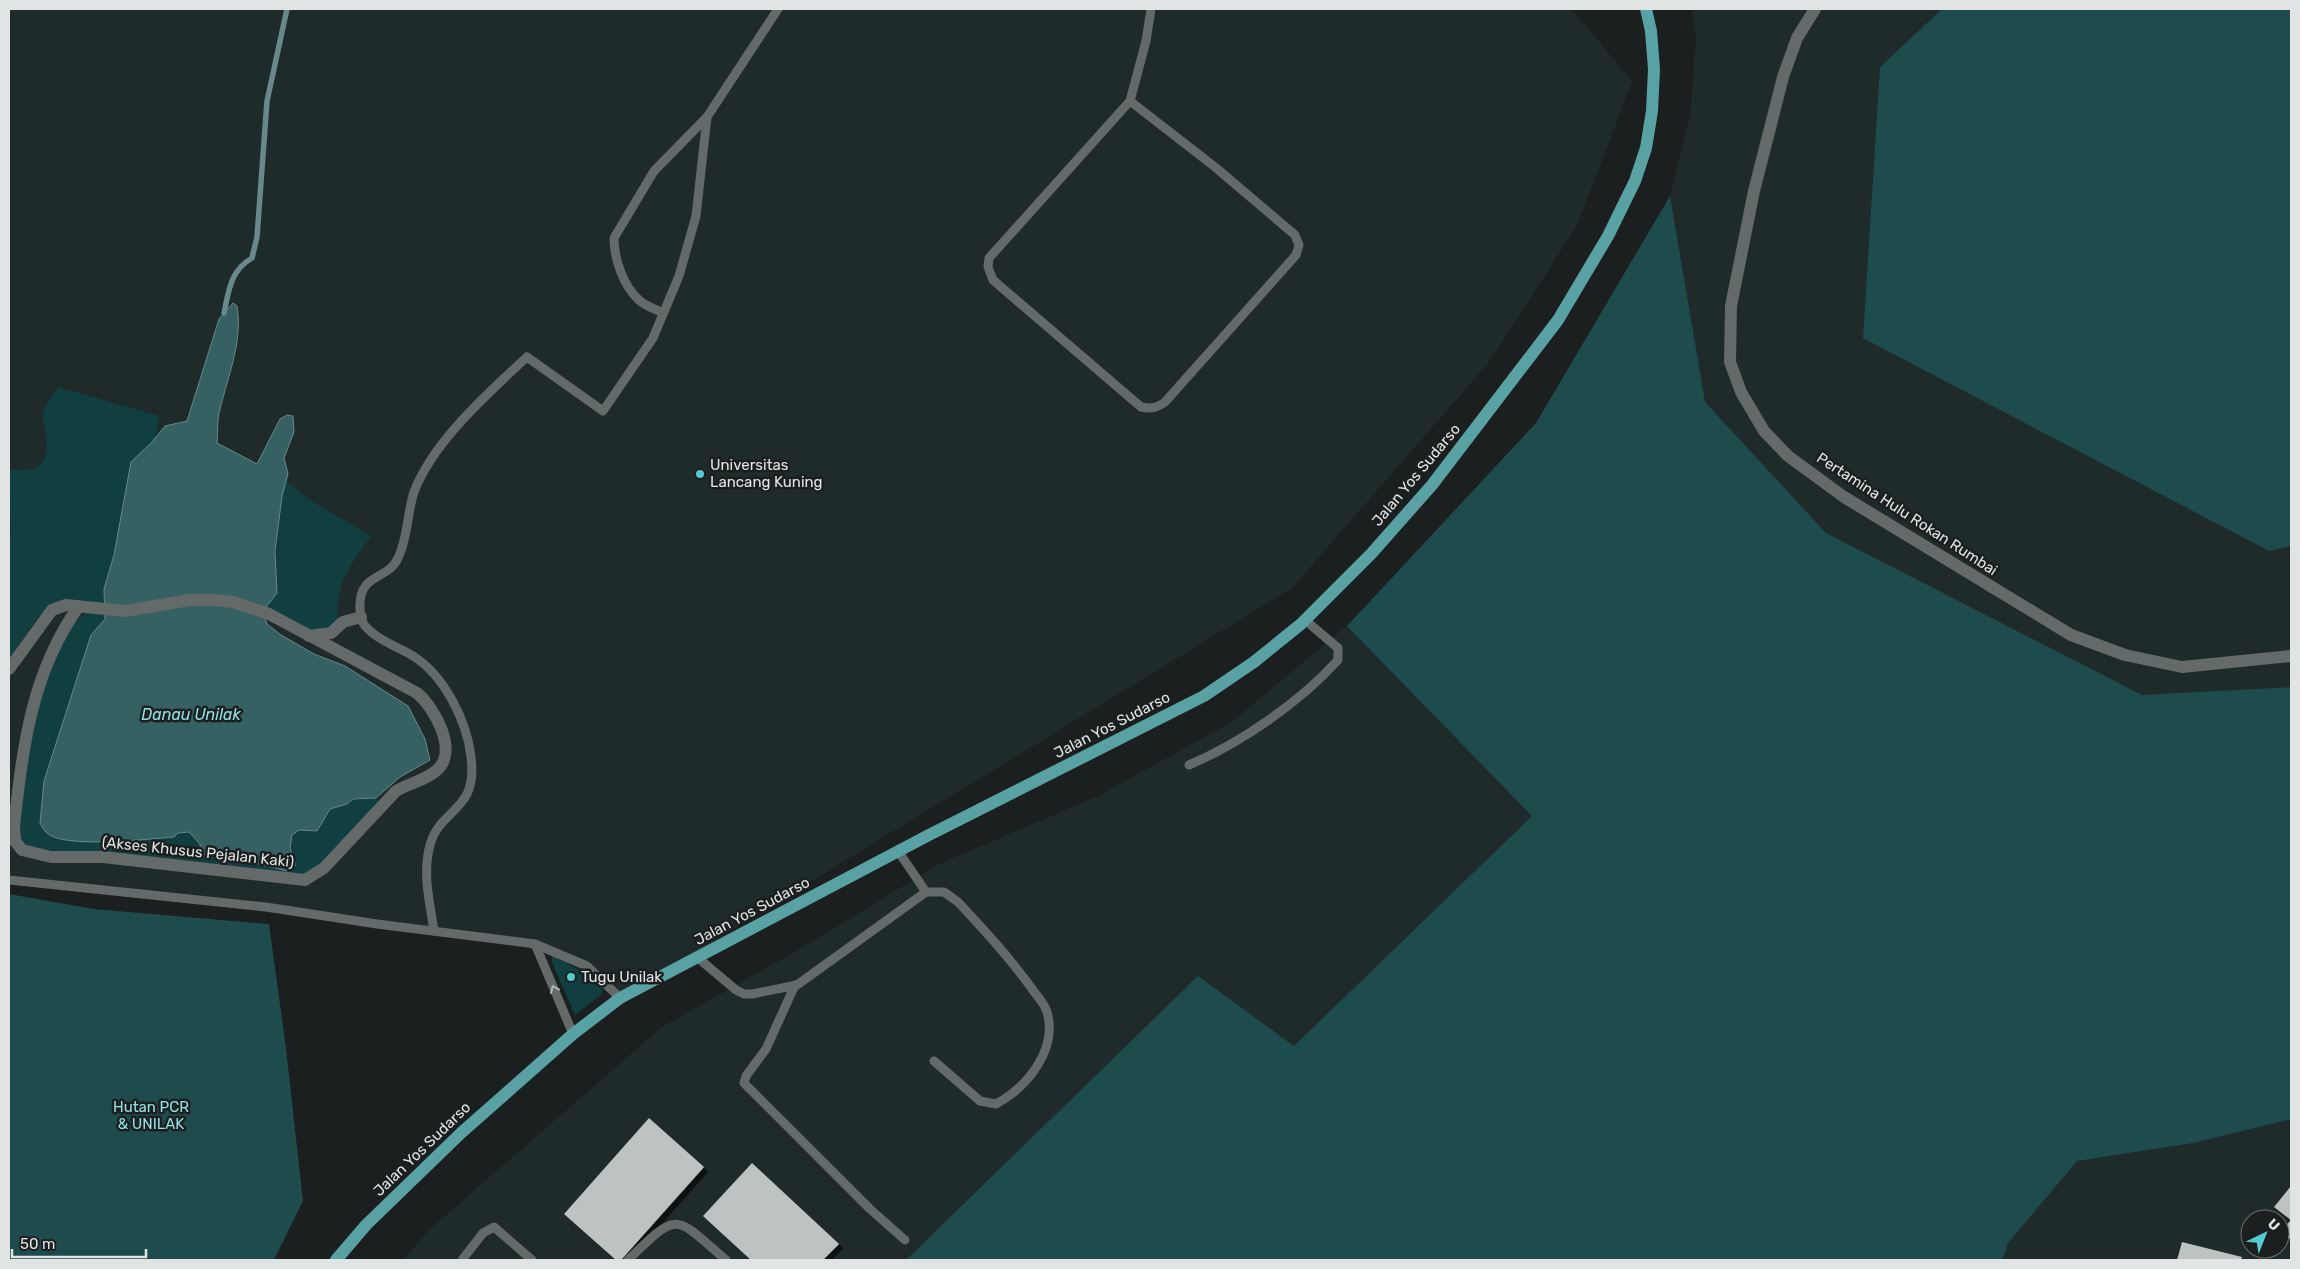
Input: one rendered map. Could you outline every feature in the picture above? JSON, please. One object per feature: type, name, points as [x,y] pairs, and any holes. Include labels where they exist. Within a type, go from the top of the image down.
[{"type":"main road","name":"Jalan Yos Sudarso","points":[[336,1260],[366,1225],[461,1133],[574,1034],[620,998],[898,851],[1204,696],[1254,662],[1305,620],[1371,554],[1438,478],[1558,320],[1608,236],[1635,181],[1646,148],[1652,111],[1654,69],[1651,31],[1646,9]]},
{"type":"street","name":"Pertamina Hulu Rokan Rumbai","points":[[1815,9],[1797,38],[1783,77],[1754,191],[1731,306],[1730,362],[1741,392],[1764,432],[1788,456],[1844,497],[2071,635],[2125,655],[2182,667],[2291,656]]},
{"type":"street","name":"(Akses Khusus Pejalan Kaki)","points":[[9,669],[52,610],[66,605],[79,606],[100,608],[126,611],[190,600],[214,600],[242,604],[269,614],[416,693],[427,702],[438,719],[446,754],[442,766],[426,778],[409,783],[396,791],[324,868],[305,880],[289,880],[103,857],[51,857],[22,850],[14,841],[19,781],[28,728],[39,684],[61,632],[79,606]]},
{"type":"street","points":[[309,636],[331,633],[344,622],[360,617]]},
{"type":"lane","points":[[663,313],[639,300],[623,276],[614,250],[614,238],[654,171],[707,117],[778,9]]},
{"type":"lane","points":[[1130,101],[1258,204],[1294,235],[1299,245],[1296,255],[1166,402],[1158,408],[1141,407],[993,280],[988,267],[990,258],[1130,101],[1146,41],[1151,9]]},
{"type":"lane","points":[[434,931],[425,869],[430,845],[442,823],[465,801],[472,772],[471,756],[466,734],[449,693],[430,667],[367,629],[360,617],[360,600],[363,587],[398,560],[414,493],[436,452],[490,390],[527,357],[603,411],[653,338],[679,276],[696,216],[707,117]]},
{"type":"lane","points":[[1189,765],[1236,741],[1280,710],[1325,674],[1338,660],[1338,648],[1305,620]]},
{"type":"lane","points":[[898,851],[926,892]]},
{"type":"lane","points":[[9,880],[266,907],[535,944],[587,966],[620,998]]},
{"type":"lane","points":[[698,958],[736,990],[744,994],[795,985],[926,892],[944,892],[958,902],[1030,985],[1047,1010],[1050,1027],[1048,1042],[1037,1068],[1026,1081],[996,1104],[980,1102],[934,1061]]},
{"type":"lane","points":[[535,944],[574,1034]]},
{"type":"lane","points":[[795,985],[766,1049],[746,1076],[744,1084],[870,1209],[905,1240]]},
{"type":"lane","points":[[628,1260],[667,1224],[678,1224],[687,1227],[726,1260]]},
{"type":"lane","points":[[462,1260],[483,1233],[494,1227],[532,1260]]},
{"type":"shaded area","name":"Universitas Lancang Kuning","points":[[9,9],[1572,9],[1632,81],[1578,224],[1490,361],[1292,588],[620,998],[587,966],[535,944],[9,878]]},
{"type":"shaded area","points":[[1692,9],[2291,9],[2291,1260],[403,1260],[431,1228],[662,1027],[795,952],[939,864],[1098,796],[1232,722],[1364,611],[1536,423],[1585,353],[1670,196],[1690,117],[1696,37]]},
{"type":"shaded area","points":[[58,387],[159,416],[156,437],[151,443],[104,589],[104,602],[53,604],[36,620],[9,660],[9,536],[11,535],[9,469],[28,470],[40,465],[44,460],[47,444],[43,414]]},
{"type":"shaded area","points":[[286,481],[313,502],[371,536],[351,566],[342,585],[339,595],[338,620],[330,627],[315,634],[266,607],[277,593],[277,537],[282,495]]},
{"type":"shaded area","points":[[89,610],[105,614],[105,619],[91,635],[178,833],[189,832],[200,844],[201,854],[235,858],[287,871],[296,864],[290,848],[291,835],[299,830],[317,831],[330,809],[347,804],[353,799],[376,798],[379,802],[325,858],[316,872],[295,877],[94,854],[48,850],[36,851],[17,839],[18,812],[37,710],[47,676],[72,625]]},
{"type":"shaded area","points":[[552,955],[583,972],[603,989],[601,995],[575,1015],[552,963]]},
{"type":"green space","points":[[1942,9],[2291,9],[2291,546],[2269,551],[1863,338],[1880,67]]},
{"type":"green space","points":[[1670,196],[1705,402],[1826,533],[2142,695],[2291,687],[2291,1119],[2193,1143],[2077,1161],[2008,1243],[2002,1260],[906,1260],[1198,976],[1294,1046],[1532,816],[1347,626],[1536,423]]},
{"type":"green space","name":"Hutan PCR & UNILAK","points":[[9,894],[94,909],[269,924],[286,1048],[303,1201],[274,1260],[9,1260]]},
{"type":"water","name":"Danau Unilak","points":[[233,303],[237,306],[238,332],[234,358],[219,413],[217,443],[257,464],[280,419],[287,415],[293,416],[294,432],[284,458],[288,474],[282,496],[275,551],[277,593],[263,611],[267,624],[281,635],[314,654],[345,666],[408,706],[425,739],[430,760],[400,777],[376,798],[353,799],[347,804],[330,809],[317,831],[299,830],[292,835],[290,848],[296,865],[287,871],[235,858],[201,854],[200,844],[189,832],[178,833],[174,837],[127,841],[70,841],[56,838],[46,832],[40,823],[44,781],[91,635],[105,619],[104,589],[114,555],[131,462],[165,426],[187,421],[219,319]]},
{"type":"building","points":[[649,1118],[704,1167],[621,1260],[616,1260],[564,1214]]},
{"type":"building","points":[[752,1163],[839,1244],[823,1260],[751,1260],[703,1216]]},
{"type":"building","points":[[2291,1186],[2291,1220],[2290,1209],[2277,1209],[2274,1207]]},
{"type":"building","points":[[2291,1220],[2291,1240],[2290,1239]]},
{"type":"building","points":[[2182,1242],[2240,1256],[2241,1259],[2241,1260],[2177,1260]]},
{"type":"waterway","points":[[224,313],[227,297],[235,275],[252,258],[257,237],[267,101],[287,9]]},
{"type":"place","name":"Universitas Lancang Kuning","points":[[700,474]]},
{"type":"place","name":"Tugu Unilak","points":[[571,977]]}]
